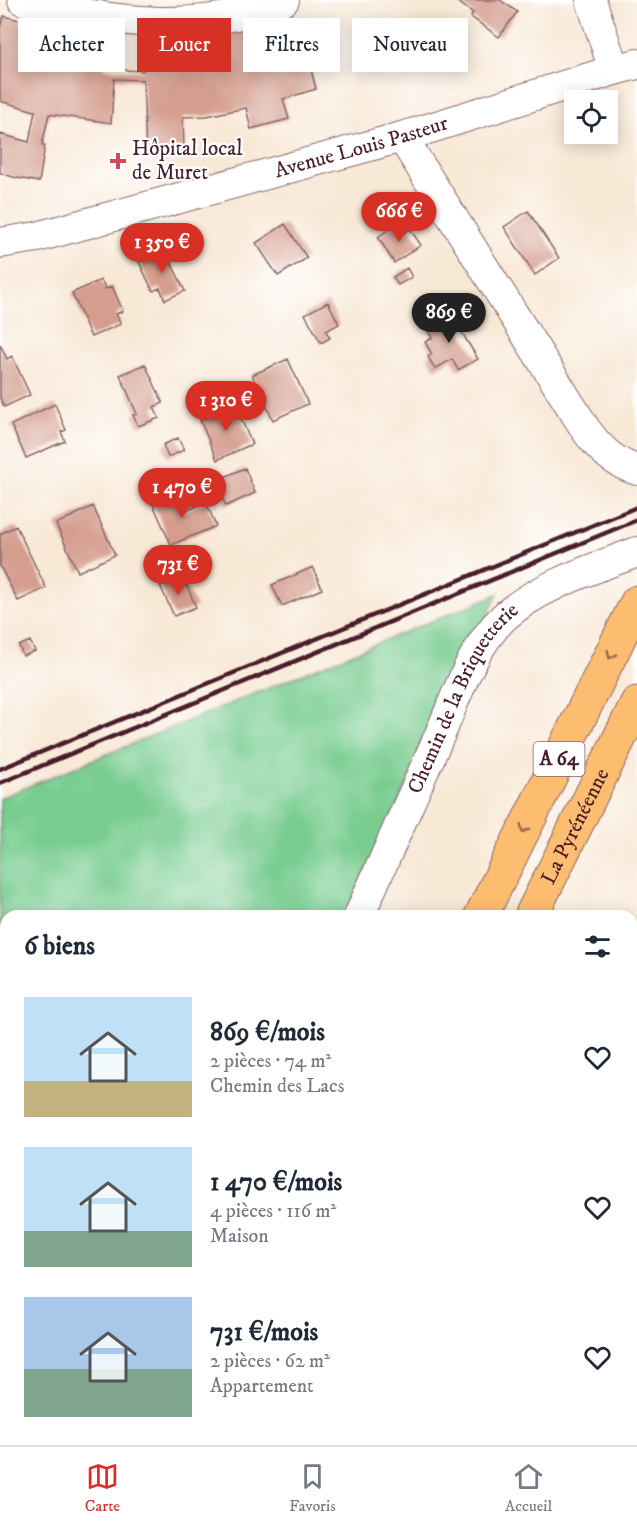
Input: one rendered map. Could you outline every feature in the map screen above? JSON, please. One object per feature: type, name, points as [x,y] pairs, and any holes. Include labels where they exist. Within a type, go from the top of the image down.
[{"type":"highway","name":"A 64","points":[[484,910],[637,602]]},
{"type":"highway","name":"La Pyrénéenne","points":[[534,910],[637,703]]},
{"type":"street","points":[[22,0],[62,11],[132,22],[203,21],[258,11],[284,0]]},
{"type":"street","name":"Avenue Louis Pasteur","points":[[0,243],[37,237],[402,137],[625,67],[591,0]]},
{"type":"street","points":[[402,137],[586,430],[610,457],[624,466],[637,470]]},
{"type":"street","name":"Chemin de la Briquetterie","points":[[362,910],[468,671],[493,629],[504,617],[543,592],[571,578],[637,552]]},
{"type":"green space","points":[[498,594],[347,910],[0,910],[0,798]]},
{"type":"building","points":[[455,0],[500,0],[517,12],[499,37],[471,17],[473,13]]},
{"type":"building","points":[[4,16],[18,20],[18,72],[125,72],[125,70],[231,72],[231,28],[243,25],[243,72],[312,72],[316,89],[283,99],[289,119],[251,129],[246,108],[207,116],[183,117],[184,150],[146,152],[143,80],[114,79],[111,123],[49,114],[42,145],[45,145],[39,182],[13,177],[0,173],[0,134],[29,142],[35,111],[0,101],[0,27]]},
{"type":"building","points":[[528,211],[559,258],[535,275],[504,227]]},
{"type":"building","points":[[285,224],[307,258],[278,276],[256,243]]},
{"type":"building","points":[[395,225],[401,235],[410,229],[421,245],[394,263],[378,237]]},
{"type":"building","points":[[164,248],[185,291],[165,300],[160,288],[153,291],[138,260]]},
{"type":"building","points":[[407,268],[412,277],[398,285],[393,277]]},
{"type":"building","points":[[101,280],[106,289],[112,286],[123,311],[116,314],[121,324],[91,337],[72,293]]},
{"type":"building","points":[[328,302],[339,324],[326,331],[330,338],[321,343],[305,314]]},
{"type":"building","points":[[450,313],[478,359],[458,370],[452,359],[435,369],[428,357],[432,354],[425,342],[432,338],[427,328]]},
{"type":"building","points":[[0,344],[7,359],[12,356],[30,395],[4,407],[0,398]]},
{"type":"building","points":[[288,359],[308,404],[273,420],[252,375]]},
{"type":"building","points":[[145,364],[163,403],[154,407],[159,418],[138,426],[133,415],[137,414],[120,375]]},
{"type":"building","points":[[55,404],[66,430],[61,432],[65,441],[26,458],[11,425]]},
{"type":"building","points":[[235,405],[252,444],[217,460],[200,420]]},
{"type":"building","points":[[178,438],[184,450],[168,457],[163,445]]},
{"type":"building","points":[[245,468],[255,493],[226,506],[215,481]]},
{"type":"building","points":[[176,492],[184,512],[206,502],[216,526],[171,545],[152,502]]},
{"type":"building","points":[[93,506],[115,555],[78,572],[56,524]]},
{"type":"building","points":[[16,526],[46,588],[18,601],[0,566],[0,534]]},
{"type":"building","points":[[313,567],[322,589],[282,606],[272,585]]},
{"type":"building","points":[[182,575],[196,607],[174,616],[160,585]]},
{"type":"building","points":[[30,641],[35,651],[23,656],[19,646]]},
{"type":"railway","points":[[0,769],[637,507]]},
{"type":"railway","points":[[0,783],[637,520]]},
{"type":"place","name":"Hôpital local de Muret","points":[[118,161]]}]
